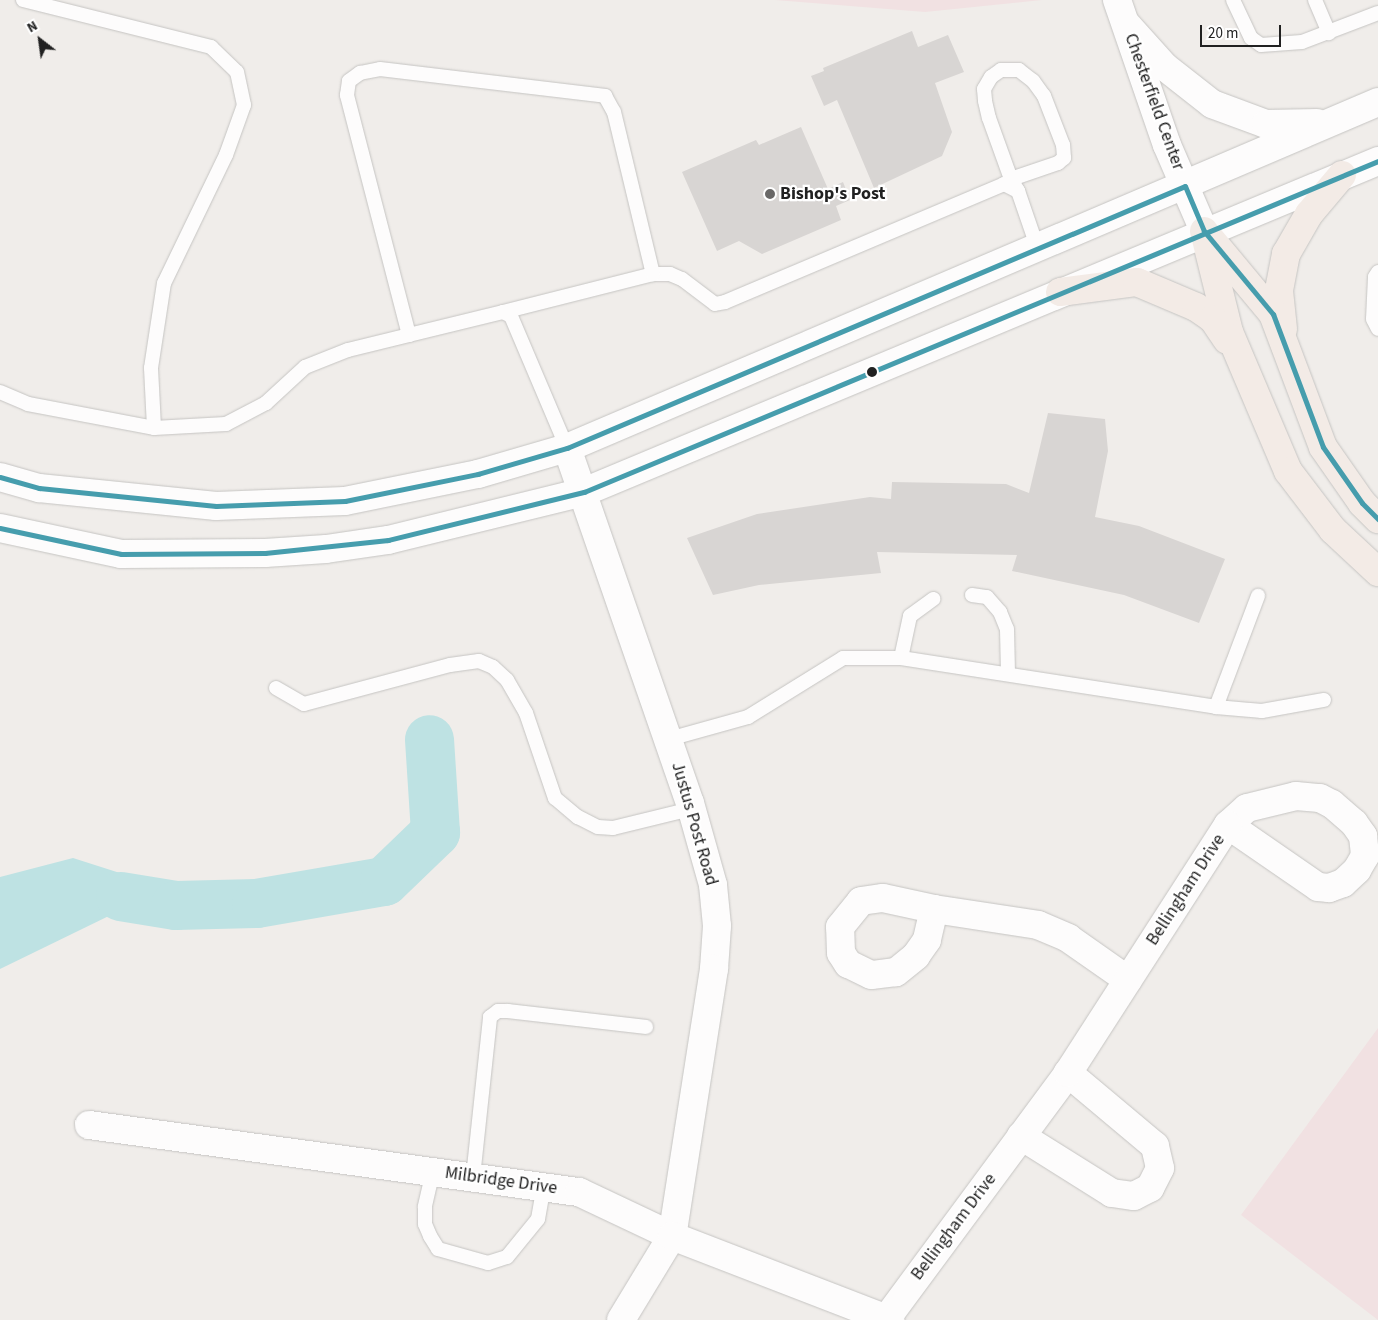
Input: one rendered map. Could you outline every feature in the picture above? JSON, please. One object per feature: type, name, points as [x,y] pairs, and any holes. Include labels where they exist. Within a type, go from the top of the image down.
[{"type":"main road","points":[[1284,346],[1279,290],[1286,254],[1309,214],[1342,176]]},
{"type":"main road","points":[[1204,232],[1273,314],[1323,447],[1362,503],[1378,518]]},
{"type":"main road","points":[[1204,232],[1229,332],[1288,471],[1334,530],[1378,572]]},
{"type":"main road","points":[[1060,292],[1137,282],[1146,285],[1170,294],[1213,319],[1239,356]]},
{"type":"street","points":[[1122,12],[1165,67],[1212,104],[1266,124],[1331,123]]},
{"type":"street","name":"Chesterfield Center","points":[[1122,12],[1167,145],[1204,232]]},
{"type":"street","points":[[0,477],[40,488],[216,506],[345,501],[478,474],[567,448],[1377,105]]},
{"type":"street","points":[[0,528],[121,554],[274,553],[388,540],[584,492],[1378,161]]},
{"type":"street","name":"Justus Post Road","points":[[567,448],[670,739],[713,885],[717,926],[714,969],[672,1236],[621,1320]]},
{"type":"street","name":"Bellingham Drive","points":[[888,1319],[1068,1074],[1228,825],[1247,808],[1262,802],[1296,796],[1320,798],[1354,822],[1362,836],[1365,856],[1358,870],[1343,883],[1329,888],[1318,887],[1228,825]]},
{"type":"street","points":[[934,909],[1038,925],[1068,938],[1128,980]]},
{"type":"street","points":[[1021,1136],[1112,1193],[1134,1196],[1150,1188],[1160,1168],[1155,1146],[1068,1074]]},
{"type":"street","name":"Milbridge Drive","points":[[89,1125],[579,1192],[672,1236],[888,1319]]},
{"type":"lane","points":[[23,0],[211,47],[237,72],[244,105],[226,155],[164,284],[152,368],[154,428]]},
{"type":"lane","points":[[1233,0],[1255,43],[1266,46],[1302,42],[1378,13]]},
{"type":"lane","points":[[1315,0],[1329,33]]},
{"type":"lane","points":[[409,335],[347,95],[349,81],[360,73],[380,69],[605,96],[614,112],[653,274]]},
{"type":"lane","points":[[0,392],[28,404],[154,428],[226,424],[266,403],[305,367],[348,350],[653,274],[670,274],[682,279],[715,304],[1004,184],[1014,185],[1058,163],[1064,158],[1063,145],[1044,96],[1033,81],[1019,70],[1001,70],[991,77],[984,89],[985,101],[1014,185],[1038,249]]},
{"type":"lane","points":[[1378,272],[1375,277],[1373,319],[1378,329]]},
{"type":"lane","points":[[503,312],[512,316],[567,448]]},
{"type":"lane","points":[[972,595],[987,597],[1000,612],[1007,629],[1008,674]]},
{"type":"lane","points":[[1216,707],[1258,596]]},
{"type":"lane","points":[[901,658],[910,616],[933,599]]},
{"type":"lane","points":[[670,739],[748,717],[843,658],[901,658],[1216,707],[1262,711],[1324,700]]},
{"type":"lane","points":[[276,688],[304,704],[450,664],[479,661],[493,667],[507,680],[526,714],[555,798],[578,817],[598,827],[613,828],[691,808]]},
{"type":"lane","points":[[473,1177],[490,1017],[498,1010],[646,1027]]},
{"type":"lane","points":[[433,1171],[424,1207],[425,1224],[430,1236],[438,1249],[488,1263],[507,1257],[538,1219],[544,1186]]},
{"type":"shaded area","points":[[775,0],[1042,0],[925,12]]},
{"type":"shaded area","points":[[1378,1028],[1378,1320],[1241,1215]]},
{"type":"water","points":[[73,858],[123,874],[117,912],[0,969],[0,877]]},
{"type":"building","points":[[912,31],[918,47],[948,35],[964,72],[935,83],[952,132],[942,156],[874,188],[837,100],[824,106],[811,76],[824,71],[823,68]]},
{"type":"building","name":"Bishop's Post","points":[[801,127],[828,189],[843,182],[850,200],[836,206],[841,220],[762,254],[739,241],[717,251],[682,172],[756,140],[759,145]]},
{"type":"building","points":[[1048,413],[1105,419],[1108,451],[1095,517],[1139,526],[1225,559],[1199,623],[1124,595],[1012,571],[1017,555],[877,552],[881,573],[759,585],[713,595],[687,538],[757,514],[870,497],[891,499],[892,482],[1006,484],[1029,493]]},
{"type":"waterway","points":[[120,896],[175,905],[256,903],[384,881],[435,832],[429,739]]},
{"type":"transit line","points":[[0,528],[121,554],[265,553],[388,540],[584,492],[1378,161]]},
{"type":"transit line","points":[[0,477],[39,488],[216,506],[345,501],[478,474],[567,448],[1185,186],[1204,231],[1273,314],[1323,447],[1362,503],[1378,519]]},
{"type":"place","name":"Bishop's Post","points":[[770,194]]}]
